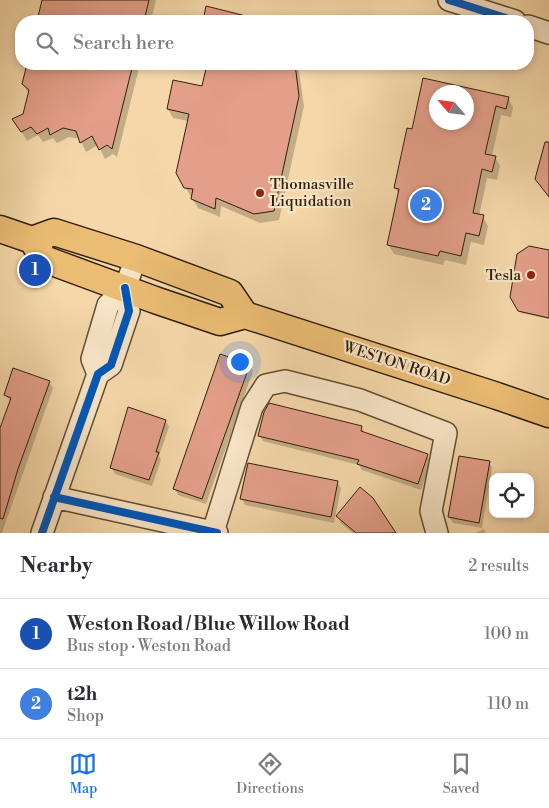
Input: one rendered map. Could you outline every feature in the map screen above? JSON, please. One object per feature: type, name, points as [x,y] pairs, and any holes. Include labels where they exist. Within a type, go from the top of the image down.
[{"type":"main road","points":[[0,229],[32,240],[44,259],[220,322],[245,315],[230,293],[136,258],[54,232],[32,240]]},
{"type":"main road","name":"WESTON ROAD","points":[[245,315],[549,414]]},
{"type":"street","points":[[448,0],[496,15]]},
{"type":"street","points":[[534,28],[549,32]]},
{"type":"street","points":[[42,533],[98,374],[92,359],[108,305],[124,288],[136,258]]},
{"type":"street","points":[[54,496],[215,533],[252,407],[266,385],[284,381],[360,400],[446,433],[431,511],[437,533]]},
{"type":"building","points":[[42,0],[149,0],[145,15],[38,15]]},
{"type":"building","points":[[206,6],[242,15],[204,15]]},
{"type":"building","points":[[26,70],[132,70],[112,149],[107,145],[99,150],[92,136],[80,143],[76,131],[63,128],[50,135],[48,128],[37,134],[31,127],[21,132],[12,119],[23,114],[29,90],[22,84]]},
{"type":"building","points":[[206,70],[296,70],[299,96],[274,211],[254,214],[216,198],[215,209],[191,199],[193,189],[184,188],[176,173],[189,114],[167,109],[173,80],[202,86]]},
{"type":"building","points":[[423,78],[455,85],[429,85],[429,130],[474,130],[474,89],[509,97],[506,109],[496,106],[485,154],[496,156],[492,172],[482,169],[473,213],[484,215],[479,236],[466,233],[461,256],[440,251],[438,256],[387,245],[399,189],[394,188],[407,128],[412,129]]},
{"type":"building","points":[[545,142],[549,142],[549,197],[535,179]]},
{"type":"building","name":"Tesla","points":[[529,246],[549,250],[549,318],[518,311],[510,297],[517,254]]},
{"type":"building","points":[[220,354],[250,364],[202,499],[173,489]]},
{"type":"building","points":[[13,368],[50,381],[18,469],[3,519],[0,518],[0,428],[11,398],[4,395]]},
{"type":"building","points":[[269,403],[362,426],[361,431],[428,454],[418,484],[357,464],[359,460],[258,436],[264,412]]},
{"type":"building","points":[[128,407],[166,420],[156,452],[159,452],[149,480],[110,468]]},
{"type":"building","points":[[459,456],[490,461],[479,523],[448,517]]},
{"type":"building","points":[[248,463],[338,481],[331,517],[240,499]]},
{"type":"building","points":[[360,487],[373,498],[396,533],[356,533],[336,516]]},
{"type":"cycle path","points":[[449,0],[496,15]]},
{"type":"cycle path","points":[[42,533],[98,374],[111,365],[129,311],[125,288]]},
{"type":"cycle path","points":[[54,497],[217,533]]},
{"type":"place","name":"Thomasville Liquidation","points":[[260,193]]},
{"type":"place","name":"t2h","points":[[426,205]]},
{"type":"place","name":"Weston Road / Blue Willow Road","points":[[35,270]]},
{"type":"place","name":"Tesla","points":[[531,275]]}]
